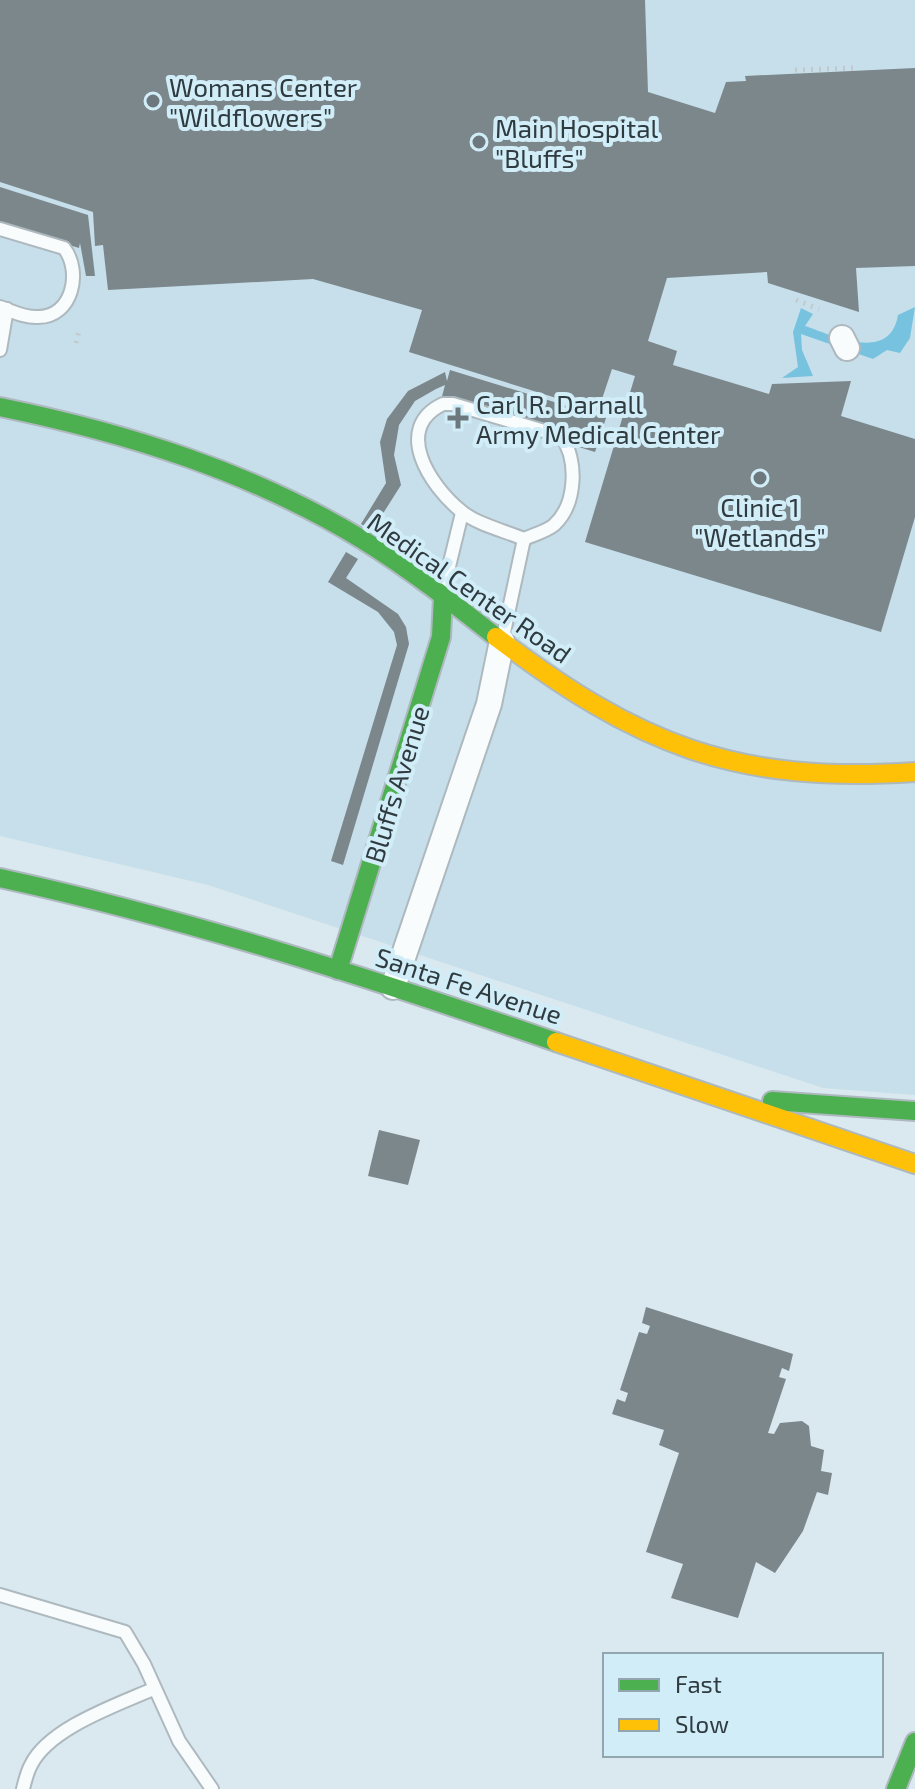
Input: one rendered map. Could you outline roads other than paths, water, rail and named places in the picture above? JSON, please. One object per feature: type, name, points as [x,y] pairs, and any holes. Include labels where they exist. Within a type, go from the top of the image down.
[{"type":"street","name":"Medical Center Road","points":[[0,407],[129,438],[242,480],[364,541],[587,702],[680,747],[755,768],[849,776],[915,772]]},
{"type":"street","name":"Bluffs Avenue","points":[[338,970],[441,637],[443,597]]},
{"type":"street","points":[[393,987],[489,704],[502,641]]},
{"type":"street","name":"Santa Fe Avenue","points":[[0,878],[124,905],[393,987],[915,1164]]},
{"type":"street","points":[[718,1095],[915,1111]]},
{"type":"street","points":[[896,1789],[913,1751]]},
{"type":"lane","points":[[0,229],[64,248],[75,270],[70,294],[55,312],[36,318],[3,308],[0,350]]},
{"type":"lane","points":[[443,404],[453,404],[561,436],[568,445],[574,472],[566,506],[553,525],[524,539],[462,513],[429,474],[418,451],[420,426],[425,416],[443,404]]},
{"type":"lane","points":[[443,597],[450,551],[462,513]]},
{"type":"lane","points":[[502,641],[524,539]]},
{"type":"lane","points":[[0,1595],[125,1632],[144,1664],[179,1741],[212,1789]]},
{"type":"lane","points":[[23,1789],[31,1764],[49,1743],[88,1719],[153,1689]]},
{"type":"water","points":[[915,307],[910,338],[900,353],[887,350],[873,359],[801,334],[802,350],[813,376],[782,378],[798,367],[793,332],[801,308],[813,314],[805,326],[845,340],[873,342],[893,330],[898,315]]},
{"type":"place","name":"Womans Center \"Wildflowers\"","points":[[153,101]]},
{"type":"place","name":"Main Hospital \"Bluffs\"","points":[[479,142]]},
{"type":"place","name":"Carl R. Darnall Army Medical Center","points":[[458,418]]},
{"type":"place","name":"Clinic 1 \"Wetlands\"","points":[[760,478]]}]
